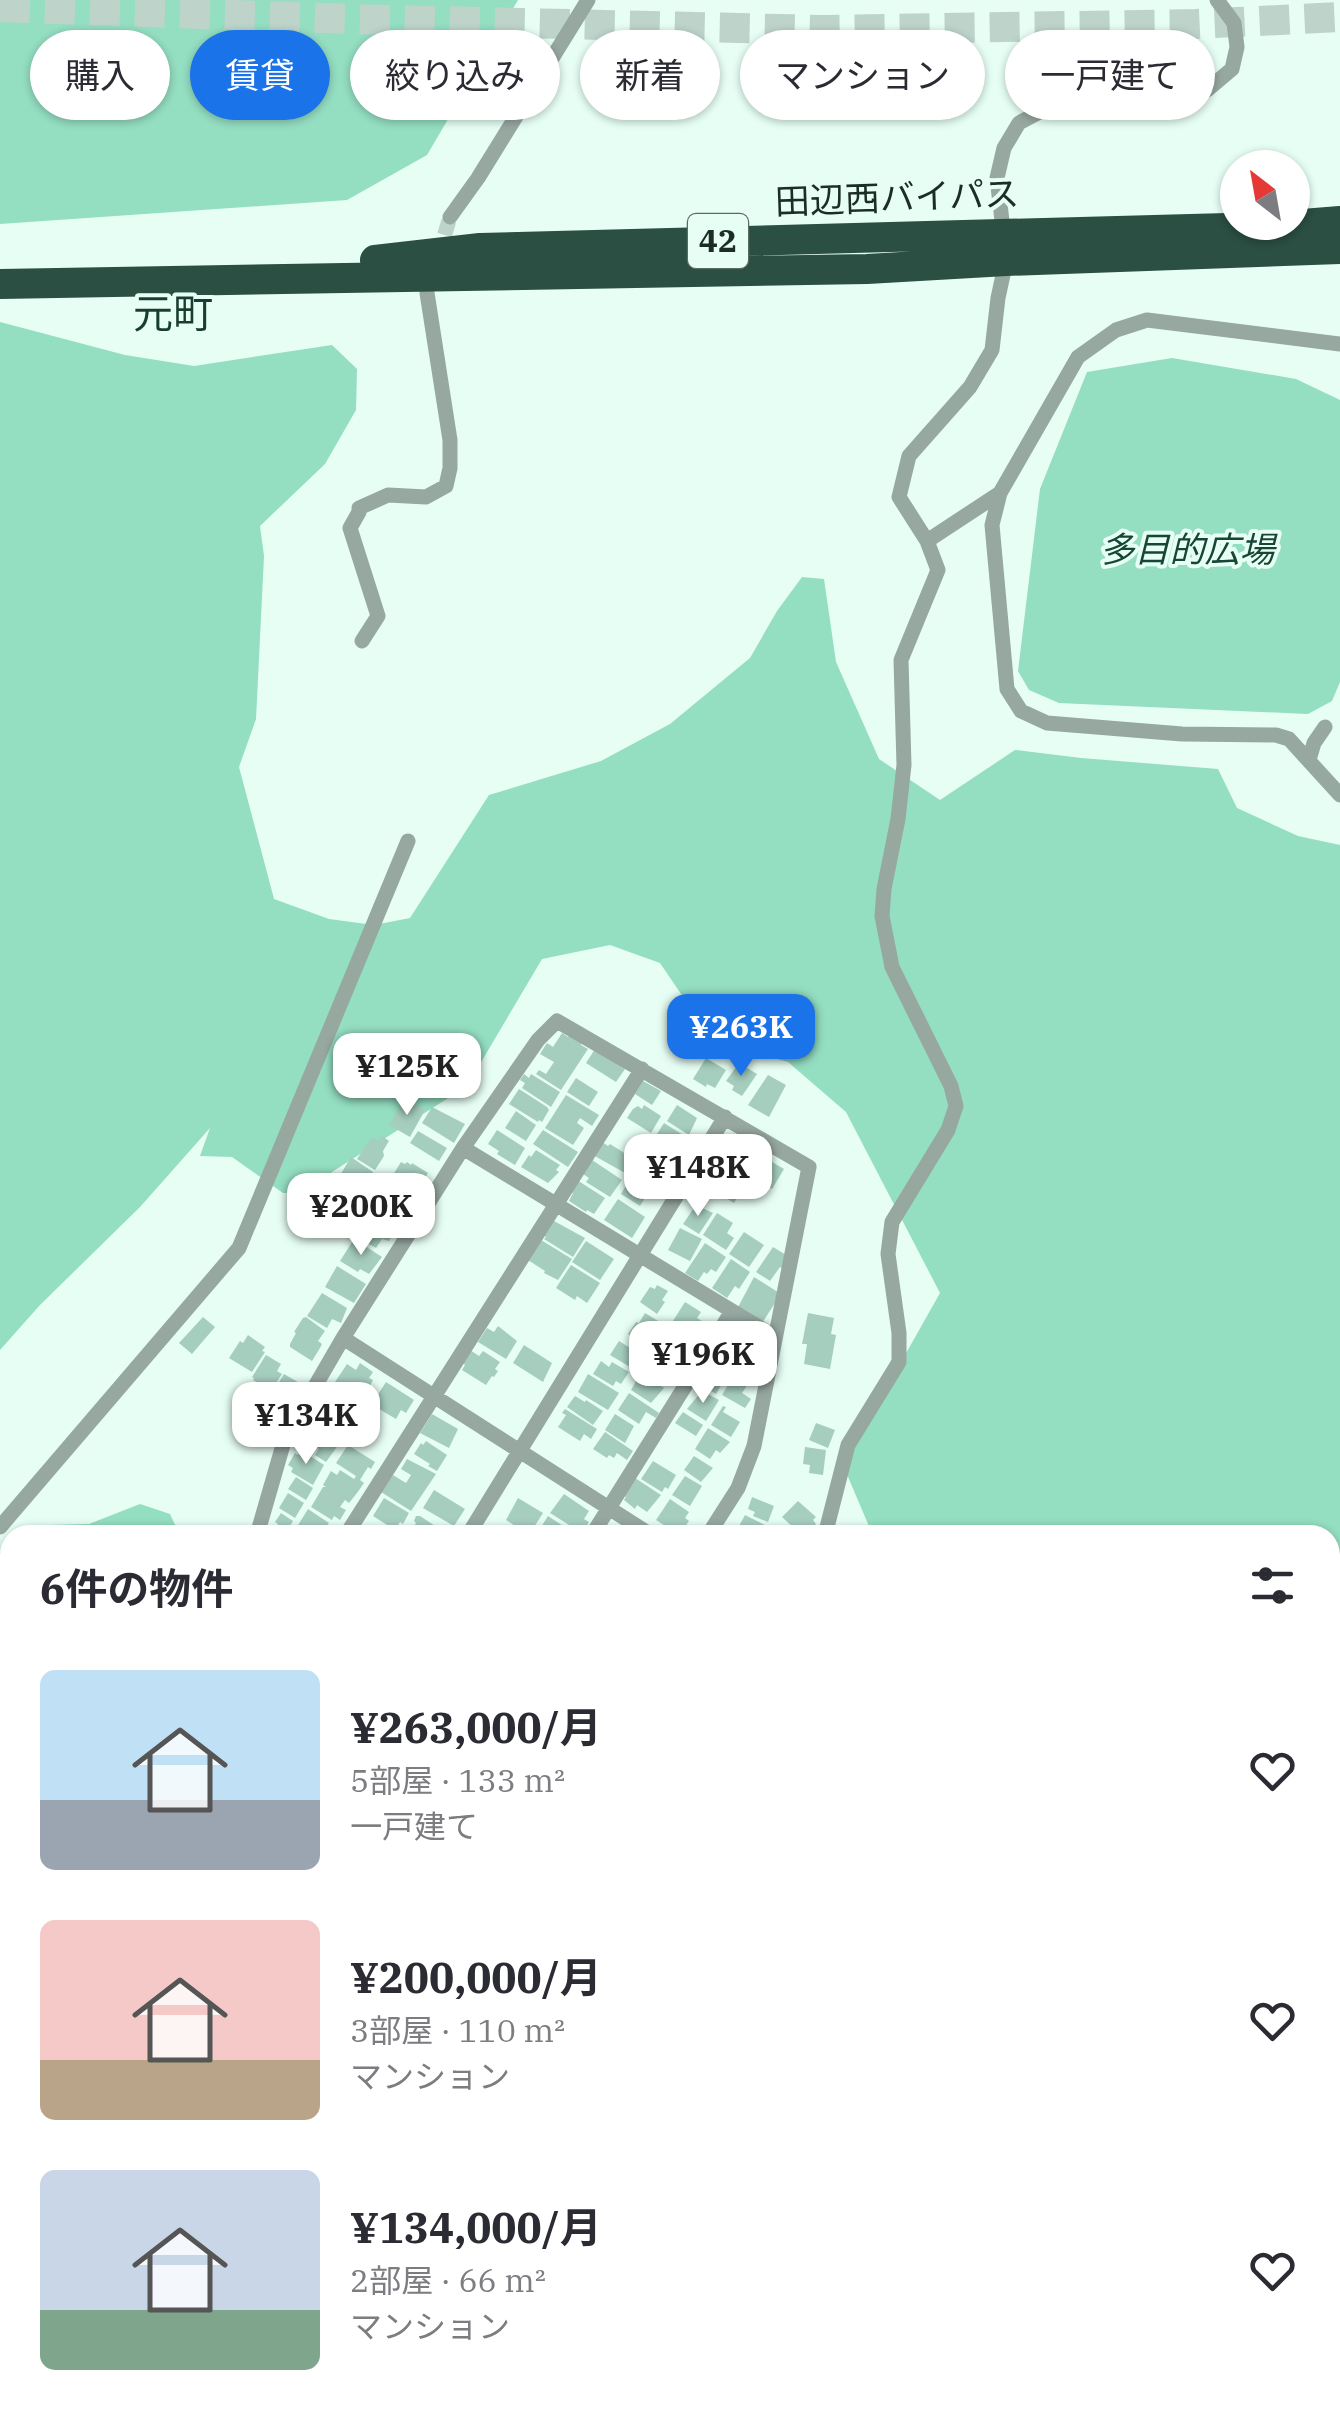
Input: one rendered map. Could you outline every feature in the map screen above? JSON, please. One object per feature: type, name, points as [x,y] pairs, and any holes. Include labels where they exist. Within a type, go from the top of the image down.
[{"type":"highway","name":"田辺西バイパス","points":[[0,284],[848,269],[1004,247],[1340,221]]},
{"type":"highway","name":"田辺西バイパス","points":[[1004,247],[1340,249]]},
{"type":"street","points":[[450,218],[588,0]]},
{"type":"street","points":[[828,1525],[848,1444],[899,1362],[900,1333],[888,1254],[892,1222],[948,1130],[956,1106],[951,1086],[892,967],[882,916],[904,765],[901,660],[938,570],[926,541],[899,497],[908,456],[970,387],[992,350],[1004,247],[998,178],[1004,148],[1019,123],[1048,107],[1180,100],[1207,90],[1232,69],[1238,47],[1234,22],[1218,0]]},
{"type":"street","points":[[362,641],[378,616],[350,528],[359,508],[388,494],[426,497],[446,486],[450,468],[450,440],[427,293]]},
{"type":"street","points":[[1340,344],[1148,320],[1116,330],[1078,357],[1000,492],[992,526],[1007,689],[1021,711],[1047,723],[1182,734],[1276,735],[1289,739],[1340,794]]},
{"type":"street","points":[[926,541],[1000,492]]},
{"type":"street","points":[[1289,739],[1325,727],[1308,760]]},
{"type":"street","points":[[2,1525],[239,1248],[408,841]]},
{"type":"street","points":[[260,1525],[284,1438],[463,1148],[538,1040],[556,1021],[809,1167],[754,1446],[738,1488],[714,1525]]},
{"type":"street","points":[[352,1525],[642,1069]]},
{"type":"street","points":[[474,1525],[725,1117]]},
{"type":"street","points":[[463,1148],[775,1337]]},
{"type":"street","points":[[598,1525],[732,1311]]},
{"type":"street","points":[[343,1338],[636,1525]]},
{"type":"green space","points":[[0,0],[518,0],[500,30],[350,30],[350,120],[448,120],[427,155],[347,200],[0,224]]},
{"type":"green space","points":[[0,322],[125,355],[194,366],[332,345],[357,369],[356,410],[325,464],[260,526],[264,556],[256,719],[239,767],[274,899],[329,919],[374,925],[410,918],[489,795],[601,761],[670,724],[750,658],[802,577],[824,579],[836,662],[879,759],[940,800],[1015,750],[1218,769],[1237,808],[1298,836],[1340,845],[1340,1525],[868,1525],[843,1465],[940,1293],[846,1112],[788,1062],[713,1041],[660,963],[610,945],[542,959],[467,1086],[299,1193],[283,1193],[232,1157],[200,1156],[210,1128],[140,1207],[0,1350]]},
{"type":"green space","name":"多目的広場","points":[[1172,358],[1296,379],[1340,400],[1340,682],[1332,701],[1308,714],[1059,703],[1029,690],[1018,671],[1040,489],[1087,372]]},
{"type":"green space","points":[[140,1504],[170,1514],[175,1525],[48,1525],[89,1524]]},
{"type":"building","points":[[562,1033],[583,1042],[581,1045],[588,1049],[561,1090],[536,1074],[539,1070],[546,1074],[554,1062],[540,1054],[547,1043],[553,1047]]},
{"type":"building","points":[[595,1049],[625,1069],[616,1082],[586,1063]]},
{"type":"building","points":[[706,1058],[726,1070],[715,1088],[693,1079]]},
{"type":"building","points":[[739,1063],[757,1074],[742,1096],[726,1081]]},
{"type":"building","points":[[524,1074],[529,1078],[531,1074],[560,1092],[551,1107],[522,1088],[525,1083],[520,1080]]},
{"type":"building","points":[[768,1075],[786,1085],[769,1117],[748,1105]]},
{"type":"building","points":[[576,1078],[598,1092],[589,1106],[567,1092]]},
{"type":"building","points":[[643,1081],[661,1091],[652,1105],[635,1094]]},
{"type":"building","points":[[519,1089],[547,1107],[542,1122],[509,1104]]},
{"type":"building","points":[[566,1095],[599,1115],[592,1126],[580,1118],[577,1123],[584,1128],[573,1145],[545,1128]]},
{"type":"building","points":[[405,1098],[425,1110],[410,1137],[389,1125]]},
{"type":"building","points":[[644,1105],[661,1116],[651,1133],[627,1118],[633,1109],[642,1109]]},
{"type":"building","points":[[677,1105],[697,1118],[689,1135],[667,1121]]},
{"type":"building","points":[[432,1107],[465,1124],[454,1143],[422,1123]]},
{"type":"building","points":[[516,1111],[536,1125],[526,1141],[505,1128]]},
{"type":"building","points":[[664,1123],[688,1138],[668,1168],[678,1174],[673,1181],[665,1176],[640,1206],[621,1194],[640,1161],[656,1171],[661,1163],[645,1153]]},
{"type":"building","points":[[497,1130],[525,1148],[515,1165],[488,1144]]},
{"type":"building","points":[[543,1130],[578,1152],[568,1167],[533,1144]]},
{"type":"building","points":[[418,1131],[447,1148],[439,1161],[410,1143]]},
{"type":"building","points":[[382,1136],[389,1141],[375,1170],[357,1159],[372,1137],[379,1141]]},
{"type":"building","points":[[602,1142],[634,1159],[625,1173],[593,1155]]},
{"type":"building","points":[[735,1142],[748,1148],[736,1168],[722,1159]]},
{"type":"building","points":[[754,1146],[759,1149],[749,1165],[762,1172],[756,1180],[739,1169]]},
{"type":"building","points":[[536,1150],[560,1165],[556,1170],[559,1172],[548,1183],[521,1167]]},
{"type":"building","points":[[351,1157],[373,1172],[365,1193],[339,1177]]},
{"type":"building","points":[[592,1160],[622,1180],[610,1197],[586,1182],[589,1178],[583,1174]]},
{"type":"building","points":[[401,1162],[412,1163],[428,1173],[421,1185],[425,1188],[416,1201],[388,1183]]},
{"type":"building","points":[[772,1162],[784,1169],[772,1189],[760,1181]]},
{"type":"building","points":[[720,1163],[748,1180],[734,1203],[716,1192],[722,1180],[712,1174]]},
{"type":"building","points":[[577,1180],[605,1198],[594,1214],[569,1201]]},
{"type":"building","points":[[388,1186],[415,1204],[400,1223],[376,1205]]},
{"type":"building","points":[[618,1199],[645,1217],[632,1238],[604,1220]]},
{"type":"building","points":[[696,1205],[713,1213],[699,1234],[683,1224]]},
{"type":"building","points":[[370,1212],[395,1228],[389,1241],[382,1239],[376,1248],[356,1236]]},
{"type":"building","points":[[717,1213],[733,1223],[727,1233],[734,1238],[726,1250],[703,1235]]},
{"type":"building","points":[[554,1221],[585,1238],[573,1257],[544,1239],[542,1235]]},
{"type":"building","points":[[680,1228],[702,1239],[690,1261],[668,1250]]},
{"type":"building","points":[[744,1232],[764,1245],[749,1267],[729,1254]]},
{"type":"building","points":[[354,1239],[382,1257],[369,1274],[340,1261]]},
{"type":"building","points":[[541,1240],[572,1259],[558,1280],[528,1260]]},
{"type":"building","points":[[586,1241],[614,1259],[600,1280],[572,1262]]},
{"type":"building","points":[[705,1243],[726,1257],[716,1272],[704,1272],[698,1281],[685,1273]]},
{"type":"building","points":[[773,1247],[791,1258],[770,1281],[756,1272]]},
{"type":"building","points":[[731,1259],[750,1272],[739,1289],[735,1286],[727,1298],[712,1288]]},
{"type":"building","points":[[571,1265],[600,1283],[587,1303],[556,1288]]},
{"type":"building","points":[[337,1266],[366,1284],[354,1303],[325,1287]]},
{"type":"building","points":[[754,1277],[781,1294],[760,1326],[736,1311]]},
{"type":"building","points":[[657,1285],[668,1291],[657,1314],[640,1302],[650,1287],[655,1289]]},
{"type":"building","points":[[322,1293],[347,1308],[341,1323],[332,1319],[327,1328],[307,1316]]},
{"type":"building","points":[[685,1302],[701,1312],[697,1318],[708,1325],[698,1340],[671,1324]]},
{"type":"building","points":[[645,1313],[663,1324],[648,1347],[628,1334]]},
{"type":"building","points":[[808,1313],[834,1318],[831,1334],[836,1335],[830,1369],[804,1364],[807,1344],[802,1344]]},
{"type":"building","points":[[203,1317],[215,1327],[192,1354],[179,1343]]},
{"type":"building","points":[[306,1317],[325,1331],[312,1361],[290,1347],[294,1332]]},
{"type":"building","points":[[498,1326],[517,1341],[506,1359],[478,1342],[487,1328],[494,1332]]},
{"type":"building","points":[[668,1327],[687,1338],[677,1363],[655,1350]]},
{"type":"building","points":[[726,1333],[756,1347],[749,1359],[764,1367],[755,1382],[715,1351]]},
{"type":"building","points":[[248,1335],[265,1347],[252,1372],[229,1358]]},
{"type":"building","points":[[619,1341],[643,1356],[635,1370],[610,1355]]},
{"type":"building","points":[[524,1345],[552,1363],[543,1382],[513,1363]]},
{"type":"building","points":[[470,1350],[479,1356],[483,1351],[500,1362],[486,1385],[462,1370]]},
{"type":"building","points":[[652,1354],[672,1367],[664,1383],[642,1368]]},
{"type":"building","points":[[266,1355],[281,1364],[277,1371],[282,1374],[271,1391],[252,1377]]},
{"type":"building","points":[[601,1361],[609,1367],[612,1362],[629,1372],[621,1384],[616,1381],[613,1386],[593,1374]]},
{"type":"building","points":[[360,1363],[373,1372],[369,1378],[374,1388],[364,1403],[333,1385],[347,1364],[356,1370]]},
{"type":"building","points":[[716,1365],[729,1372],[716,1394],[697,1382],[705,1368],[712,1372]]},
{"type":"building","points":[[641,1372],[664,1388],[651,1403],[631,1390]]},
{"type":"building","points":[[284,1374],[303,1385],[291,1404],[273,1392]]},
{"type":"building","points":[[588,1374],[619,1393],[608,1410],[578,1392]]},
{"type":"building","points":[[734,1375],[748,1384],[742,1393],[751,1399],[745,1408],[722,1395]]},
{"type":"building","points":[[386,1382],[414,1400],[406,1413],[401,1410],[396,1419],[374,1406]]},
{"type":"building","points":[[336,1391],[361,1406],[350,1422],[328,1408]]},
{"type":"building","points":[[702,1391],[719,1400],[706,1421],[687,1409]]},
{"type":"building","points":[[629,1393],[659,1413],[656,1418],[646,1412],[639,1424],[618,1410]]},
{"type":"building","points":[[575,1396],[603,1411],[593,1425],[567,1407]]},
{"type":"building","points":[[723,1406],[723,1412],[740,1422],[731,1437],[711,1425]]},
{"type":"building","points":[[324,1408],[349,1424],[342,1440],[318,1428],[321,1423],[316,1421]]},
{"type":"building","points":[[565,1409],[597,1429],[591,1439],[584,1434],[580,1441],[558,1427],[566,1415],[562,1413]]},
{"type":"building","points":[[683,1412],[703,1425],[696,1436],[675,1423]]},
{"type":"building","points":[[432,1414],[458,1429],[449,1448],[420,1433]]},
{"type":"building","points":[[615,1414],[634,1426],[625,1443],[605,1430]]},
{"type":"building","points":[[816,1423],[835,1430],[828,1448],[809,1440]]},
{"type":"building","points":[[708,1428],[730,1442],[710,1459],[695,1449]]},
{"type":"building","points":[[315,1429],[339,1444],[326,1462],[315,1455],[319,1449],[306,1441]]},
{"type":"building","points":[[605,1432],[633,1451],[627,1460],[617,1453],[614,1458],[607,1458],[593,1449]]},
{"type":"building","points":[[426,1441],[447,1455],[437,1471],[414,1454]]},
{"type":"building","points":[[348,1445],[375,1462],[360,1480],[364,1483],[357,1493],[340,1507],[346,1510],[340,1520],[334,1516],[332,1520],[311,1507],[326,1487],[323,1485],[331,1471],[337,1475],[340,1470],[354,1479],[356,1476],[336,1463]]},
{"type":"building","points":[[805,1447],[826,1450],[823,1475],[809,1473],[810,1465],[803,1464]]},
{"type":"building","points":[[301,1450],[324,1465],[313,1485],[291,1472],[293,1468],[288,1465]]},
{"type":"building","points":[[694,1456],[713,1468],[701,1482],[684,1470]]},
{"type":"building","points":[[407,1459],[436,1474],[411,1511],[381,1492],[393,1475],[406,1483],[411,1475],[401,1469]]},
{"type":"building","points":[[653,1461],[676,1475],[662,1492],[641,1479]]},
{"type":"building","points":[[685,1476],[702,1486],[690,1506],[672,1495]]},
{"type":"building","points":[[296,1477],[313,1488],[306,1500],[288,1489]]},
{"type":"building","points":[[635,1478],[661,1495],[647,1512],[624,1500]]},
{"type":"building","points":[[434,1490],[465,1509],[452,1525],[423,1508]]},
{"type":"building","points":[[288,1493],[304,1503],[295,1518],[279,1508]]},
{"type":"building","points":[[564,1494],[589,1511],[584,1519],[589,1522],[569,1525],[550,1513]]},
{"type":"building","points":[[752,1497],[774,1506],[768,1522],[753,1516],[755,1512],[748,1509]]},
{"type":"building","points":[[384,1498],[409,1513],[398,1525],[387,1525],[373,1516]]},
{"type":"building","points":[[518,1498],[543,1513],[535,1525],[514,1525],[506,1520]]},
{"type":"building","points":[[670,1499],[689,1512],[686,1525],[664,1525],[656,1520]]},
{"type":"building","points":[[798,1501],[816,1517],[816,1524],[790,1525],[782,1517]]},
{"type":"building","points":[[308,1509],[329,1523],[328,1525],[298,1525]]},
{"type":"building","points":[[281,1513],[293,1521],[291,1525],[275,1522]]},
{"type":"building","points":[[745,1515],[765,1525],[740,1525]]},
{"type":"building","points":[[420,1516],[434,1525],[415,1525]]},
{"type":"building","points":[[548,1516],[562,1525],[542,1525]]},
{"type":"tunnel","points":[[0,7],[824,30],[1196,24],[1340,17]]},
{"type":"tunnel","points":[[438,257],[450,217]]},
{"type":"district","name":"元町","points":[[173,314]]}]
